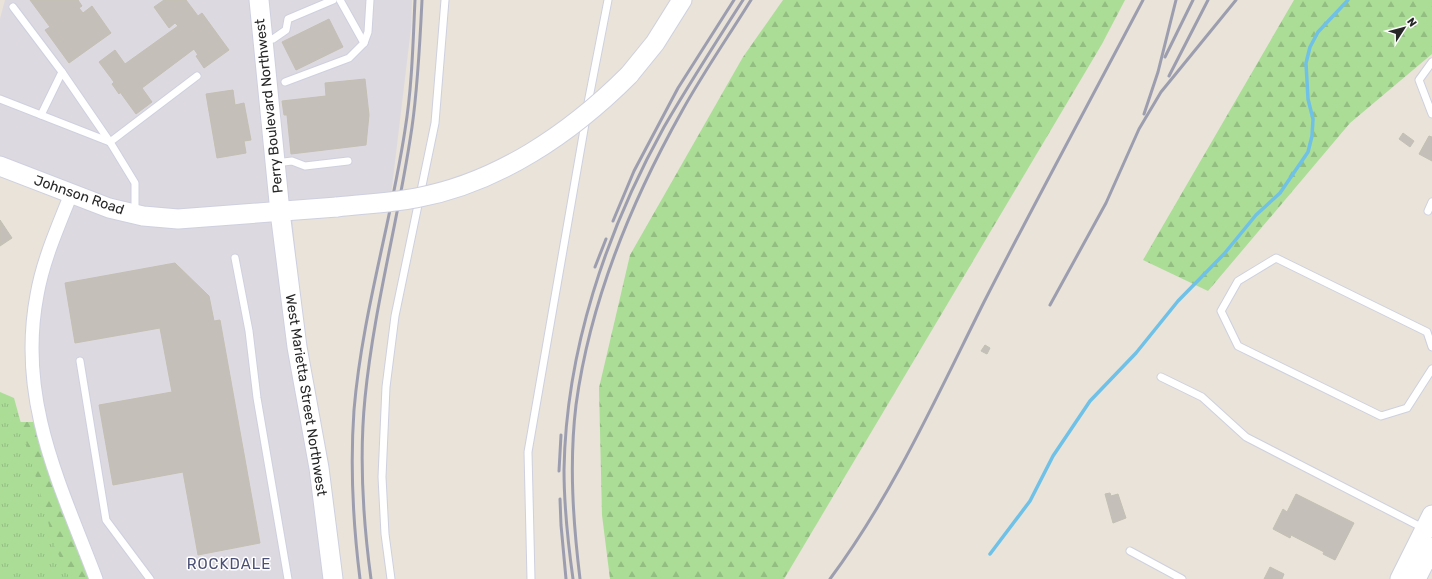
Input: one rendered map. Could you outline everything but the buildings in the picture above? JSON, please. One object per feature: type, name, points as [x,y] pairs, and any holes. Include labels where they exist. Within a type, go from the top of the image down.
[{"type":"street","name":"Perry Boulevard Northwest","points":[[259,0],[280,212]]},
{"type":"street","name":"Johnson Road","points":[[0,166],[109,208],[134,214],[178,219],[337,207],[416,198],[464,184],[521,160],[578,121],[600,104],[628,75],[655,43],[682,0]]},
{"type":"street","points":[[71,194],[47,255],[37,294],[31,335],[32,381],[37,412],[46,447],[96,579]]},
{"type":"street","name":"West Marietta Street Northwest","points":[[280,212],[297,347],[319,468],[333,579]]},
{"type":"street","points":[[1400,579],[1429,522]]},
{"type":"street","points":[[1420,578],[1432,547]]},
{"type":"lane","points":[[263,40],[273,39],[286,30],[288,19],[333,0]]},
{"type":"lane","points":[[340,0],[364,43]]},
{"type":"lane","points":[[285,82],[349,58],[364,43],[368,32],[370,0]]},
{"type":"lane","points":[[391,579],[385,534],[382,477],[386,387],[395,316],[436,123],[444,0]]},
{"type":"lane","points":[[531,579],[528,452],[608,0]]},
{"type":"lane","points":[[13,7],[62,72],[110,142],[135,183],[134,214]]},
{"type":"lane","points":[[1432,62],[1419,80],[1432,114]]},
{"type":"lane","points":[[41,115],[62,72]]},
{"type":"lane","points":[[110,142],[198,76]]},
{"type":"lane","points":[[0,100],[110,142]]},
{"type":"lane","points":[[275,164],[292,161],[305,166],[348,161]]},
{"type":"lane","points":[[1428,211],[1432,202]]},
{"type":"lane","points":[[235,258],[288,579]]},
{"type":"lane","points":[[1432,347],[1427,332],[1276,258],[1238,282],[1220,311],[1238,346],[1381,416],[1407,408],[1432,369]]},
{"type":"lane","points":[[80,361],[106,520],[150,579]]},
{"type":"lane","points":[[1161,377],[1202,397],[1246,437],[1390,512],[1429,522]]},
{"type":"lane","points":[[1130,551],[1182,579]]},
{"type":"shaded area","points":[[5,0],[412,0],[411,28],[391,195],[291,206],[328,579],[90,579],[40,410],[28,320],[74,188],[0,160],[0,19]]},
{"type":"green space","points":[[783,0],[1125,0],[1102,44],[784,579],[610,579],[602,515],[599,388],[630,255],[743,57]]},
{"type":"green space","points":[[1294,0],[1432,0],[1432,54],[1350,123],[1208,291],[1143,260]]},
{"type":"green space","points":[[0,392],[14,398],[55,547],[70,579],[0,579]]},
{"type":"green space","points":[[0,422],[43,422],[90,579],[0,579]]},
{"type":"waterway","points":[[990,554],[1030,501],[1053,456],[1090,401],[1136,353],[1178,301],[1224,254],[1256,215],[1280,193],[1308,152],[1312,136],[1313,119],[1308,99],[1306,63],[1310,47],[1318,32],[1348,0]]},
{"type":"railway","points":[[360,579],[353,494],[352,452],[354,410],[363,339],[405,130],[411,81],[415,0]]},
{"type":"railway","points":[[371,579],[366,534],[362,466],[365,398],[374,330],[407,161],[412,127],[420,48],[422,0]]},
{"type":"railway","points":[[613,221],[634,171],[678,88],[734,0]]},
{"type":"railway","points":[[573,579],[565,498],[564,470],[566,425],[572,381],[581,336],[593,293],[607,250],[643,167],[673,111],[743,0]]},
{"type":"railway","points":[[580,579],[575,536],[572,470],[574,427],[582,366],[602,290],[630,217],[663,145],[698,83],[751,0]]},
{"type":"railway","points":[[830,579],[853,547],[874,513],[913,444],[1043,188],[1143,0]]},
{"type":"railway","points":[[1144,114],[1158,72],[1176,0]]},
{"type":"railway","points":[[1165,57],[1193,0]]},
{"type":"railway","points":[[1169,76],[1208,0]]},
{"type":"railway","points":[[1050,305],[1106,203],[1139,129],[1161,92],[1236,0]]},
{"type":"railway","points":[[595,267],[606,239]]},
{"type":"railway","points":[[559,471],[561,435]]},
{"type":"railway","points":[[560,499],[566,579]]},
{"type":"district","name":"ROCKDALE","points":[[229,564]]}]
